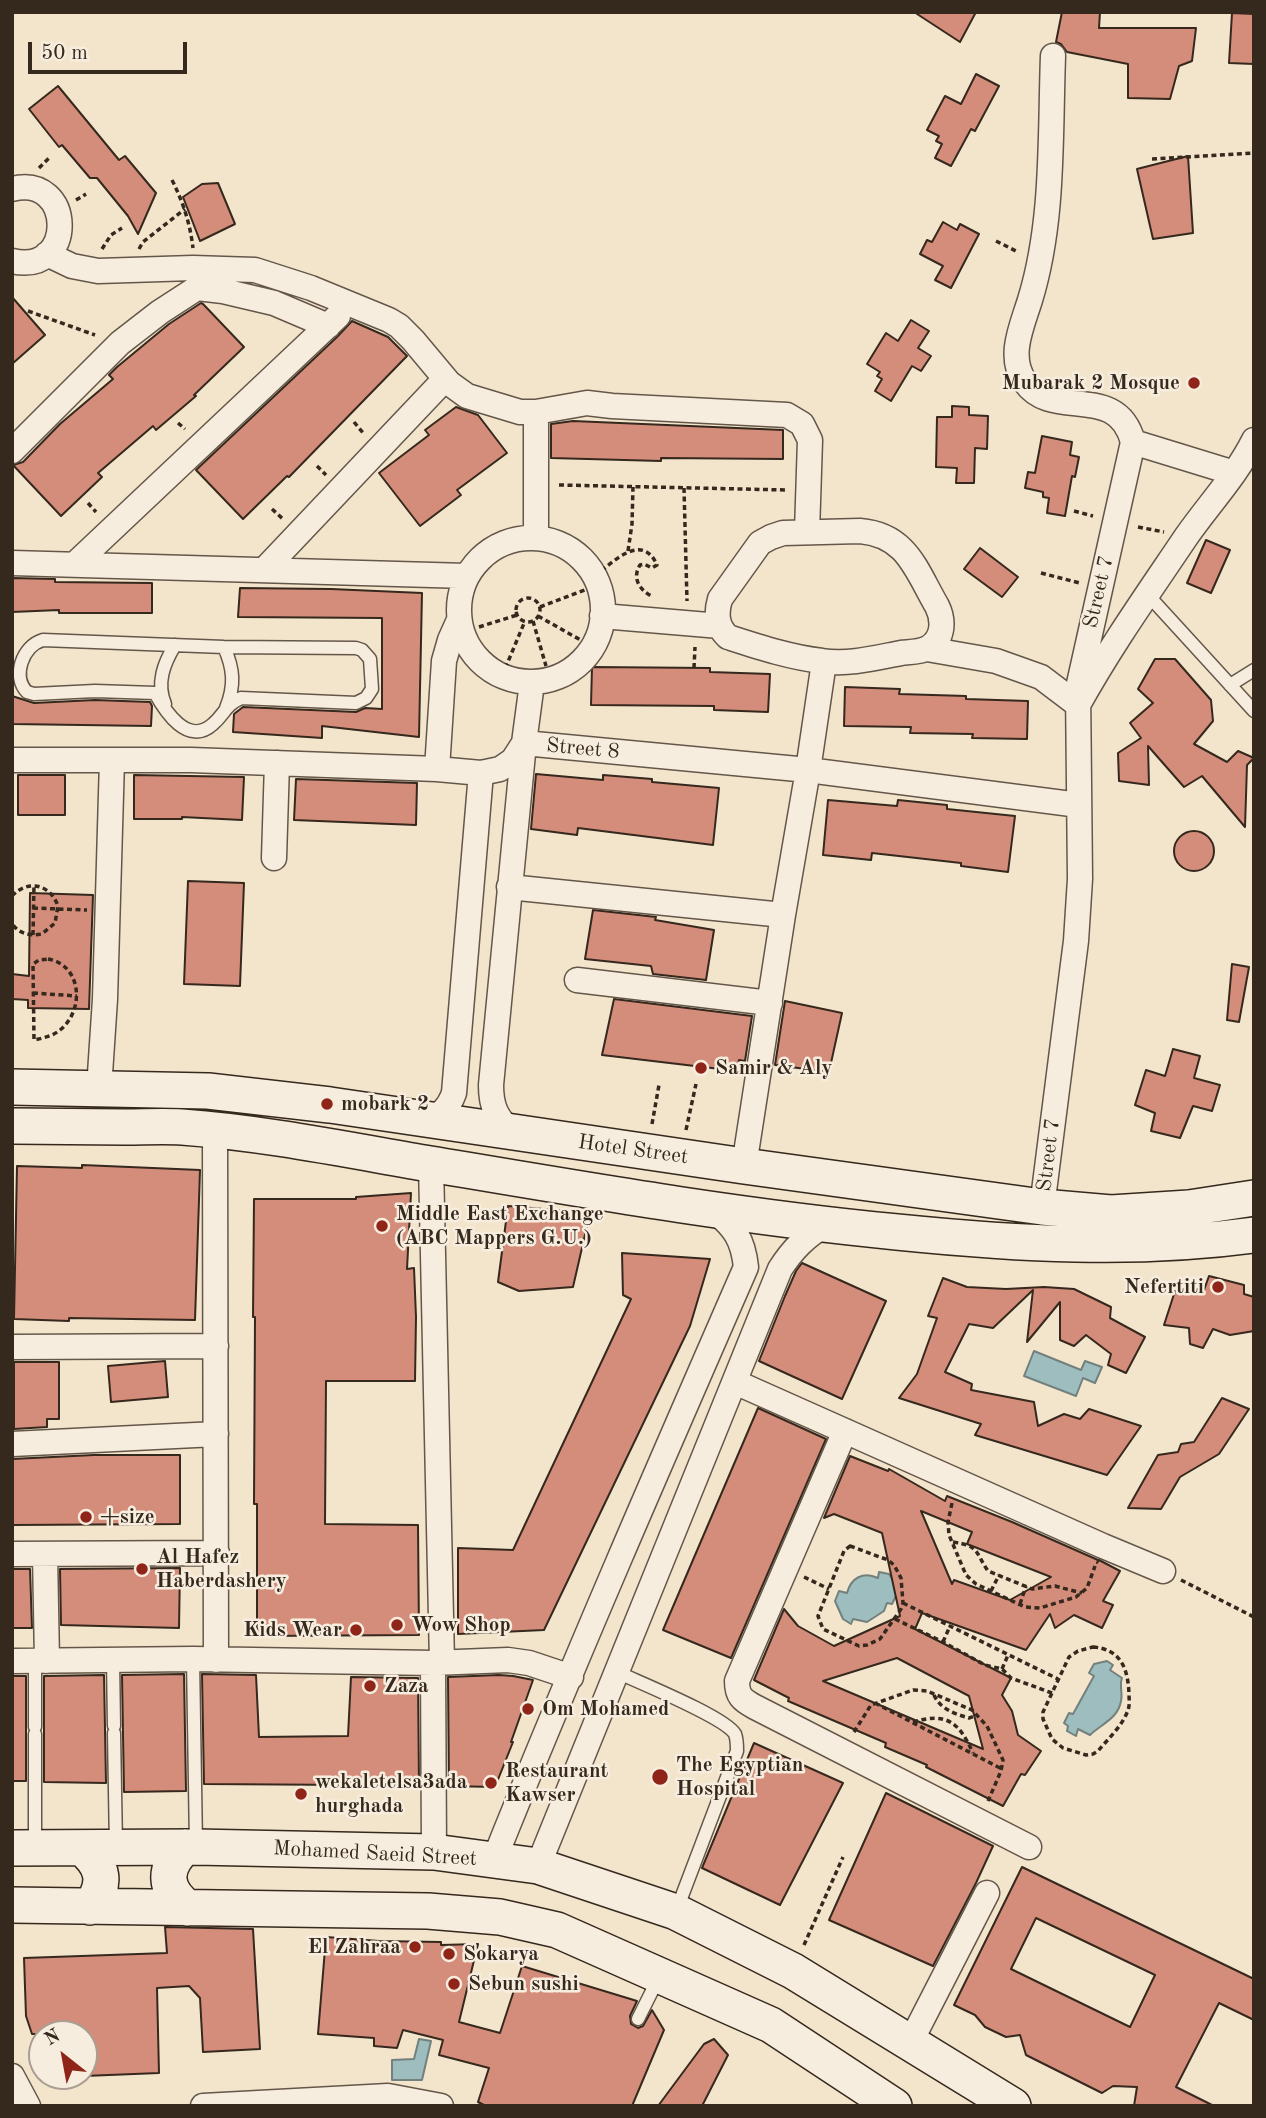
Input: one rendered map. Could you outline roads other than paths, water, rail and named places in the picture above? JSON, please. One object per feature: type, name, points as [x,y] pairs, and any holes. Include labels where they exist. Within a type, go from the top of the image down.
[{"type":"street","points":[[1053,56],[1046,227],[1035,284],[1018,338],[1018,368],[1025,382],[1048,400],[1103,407],[1115,413],[1125,423],[1133,442],[1234,473]]},
{"type":"street","points":[[12,190],[30,188],[40,191],[55,206],[61,221],[57,242],[47,254],[35,261],[12,261]]},
{"type":"street","points":[[47,254],[72,266],[98,271],[193,268],[255,270],[311,288],[382,316],[399,326],[445,379],[467,396],[520,412],[536,412],[587,403],[788,415],[802,424],[810,440],[807,533]]},
{"type":"street","points":[[12,451],[120,344],[160,312],[197,288],[274,303],[328,326]]},
{"type":"street","points":[[75,564],[351,303]]},
{"type":"street","points":[[264,570],[445,379]]},
{"type":"street","points":[[536,412],[536,538]]},
{"type":"street","points":[[927,649],[940,634],[941,614],[901,547],[890,538],[875,532],[783,533],[771,537],[760,543],[720,598],[717,609],[720,626],[728,637],[782,654],[824,662],[852,662],[927,649],[996,661],[1041,677],[1078,705],[1100,665],[1187,536],[1241,466],[1254,440]]},
{"type":"street","name":"Street 7","points":[[1042,1207],[1076,941],[1080,879],[1078,688],[1133,442]]},
{"type":"street","points":[[536,538],[559,543],[580,557],[596,581],[603,600],[602,624],[593,647],[577,666],[556,678],[541,681],[512,680],[492,672],[477,659],[465,642],[459,597],[467,576],[485,555],[508,541],[536,538]]},
{"type":"street","points":[[12,563],[467,576]]},
{"type":"street","points":[[602,616],[720,626]]},
{"type":"street","points":[[437,769],[444,661],[450,640],[461,626]]},
{"type":"street","points":[[744,1166],[824,662]]},
{"type":"street","points":[[512,1132],[495,1112],[491,1098],[524,743],[541,681]]},
{"type":"street","name":"Street 8","points":[[12,760],[112,760],[192,745],[277,763],[481,773],[500,769],[513,760],[524,743],[808,770],[1079,805]]},
{"type":"street","points":[[99,1089],[105,999],[112,760]]},
{"type":"street","points":[[274,858],[277,763]]},
{"type":"street","points":[[428,1120],[445,1110],[454,1093],[481,773]]},
{"type":"street","points":[[509,887],[783,915]]},
{"type":"street","points":[[577,980],[770,1003]]},
{"type":"street","name":"Hotel Street","points":[[12,1087],[208,1091],[330,1105],[1042,1207],[1111,1213],[1189,1208],[1254,1198]]},
{"type":"street","points":[[324,1145],[330,1105]]},
{"type":"street","points":[[12,1126],[180,1127],[215,1130],[324,1145],[713,1210],[825,1225],[983,1241],[1065,1245],[1183,1243],[1254,1236]]},
{"type":"street","points":[[205,1660],[216,1553],[215,1130]]},
{"type":"street","points":[[431,1164],[437,1663],[435,1852]]},
{"type":"street","points":[[494,1860],[571,1677],[596,1609],[746,1268],[744,1250],[737,1235],[727,1221],[713,1210]]},
{"type":"street","points":[[538,1866],[780,1269],[799,1243],[825,1225]]},
{"type":"street","points":[[12,1347],[216,1346]]},
{"type":"street","points":[[735,1382],[1163,1571]]},
{"type":"street","points":[[845,1430],[737,1681],[737,1692],[742,1700],[1029,1847]]},
{"type":"street","points":[[12,1444],[216,1434]]},
{"type":"street","points":[[12,1554],[216,1553]]},
{"type":"street","points":[[45,1554],[31,1661],[437,1663],[508,1660],[529,1663],[571,1677]]},
{"type":"street","points":[[188,1908],[176,1899],[169,1885],[169,1871],[174,1857],[191,1847]]},
{"type":"street","name":"Mohamed Saeid Street","points":[[24,1848],[191,1847],[435,1852],[538,1866],[676,1913],[793,1971],[909,2043],[972,2093],[1013,2106]]},
{"type":"street","points":[[90,1907],[98,1896],[101,1882],[99,1868],[93,1857],[99,1848]]},
{"type":"street","points":[[909,2043],[987,1893]]},
{"type":"street","points":[[12,1905],[428,1911],[500,1917],[557,1930],[771,2025],[894,2106]]},
{"type":"street","points":[[12,2076],[28,2106]]},
{"type":"street","points":[[203,2106],[388,2095],[441,2106]]},
{"type":"lane","points":[[1148,595],[1254,711]]},
{"type":"lane","points":[[43,640],[224,647],[362,650],[370,659],[372,689],[366,698],[356,702],[241,698],[204,729],[192,745],[155,693],[95,691],[34,694],[24,689],[21,682],[26,651],[36,642],[43,640]]},
{"type":"lane","points":[[170,715],[163,698],[161,679],[165,661],[175,645]]},
{"type":"lane","points":[[224,647],[233,678],[226,708]]},
{"type":"lane","points":[[1230,685],[1254,670]]},
{"type":"lane","points":[[99,1848],[114,1730],[113,1660]]},
{"type":"lane","points":[[191,1847],[205,1660]]},
{"type":"lane","points":[[24,1848],[35,1730],[31,1661]]},
{"type":"lane","points":[[617,1672],[711,1717],[728,1727],[735,1735],[737,1751],[676,1913]]},
{"type":"lane","points":[[638,2019],[660,1975]]},
{"type":"water","points":[[1034,1351],[1081,1370],[1085,1361],[1102,1367],[1095,1383],[1083,1378],[1076,1396],[1024,1376]]},
{"type":"water","points":[[879,1572],[889,1574],[899,1590],[892,1604],[887,1603],[884,1611],[867,1622],[853,1619],[851,1624],[843,1619],[835,1601],[839,1591],[847,1593],[851,1583],[858,1577],[867,1575],[878,1578]]},
{"type":"water","points":[[1107,1661],[1113,1665],[1110,1670],[1122,1678],[1119,1707],[1113,1717],[1090,1735],[1078,1729],[1076,1736],[1067,1731],[1068,1726],[1064,1723],[1069,1713],[1073,1714],[1094,1676],[1089,1673],[1094,1664]]},
{"type":"water","points":[[419,2039],[431,2041],[422,2080],[392,2080],[392,2060],[414,2059]]},
{"type":"place","name":"Mubarak 2 Mosque","points":[[1194,383]]},
{"type":"place","name":"Samir & Aly","points":[[701,1068]]},
{"type":"place","name":"mobark 2","points":[[327,1104]]},
{"type":"place","name":"Middle East Exchange (ABC Mappers G.U.)","points":[[382,1226]]},
{"type":"place","name":"Nefertiti","points":[[1218,1287]]},
{"type":"place","name":"+size","points":[[86,1517]]},
{"type":"place","name":"Al Hafez Haberdashery","points":[[142,1569]]},
{"type":"place","name":"Wow Shop","points":[[397,1625]]},
{"type":"place","name":"Kids Wear","points":[[356,1630]]},
{"type":"place","name":"Zaza","points":[[370,1686]]},
{"type":"place","name":"Om Mohamed","points":[[528,1709]]},
{"type":"place","name":"The Egyptian Hospital","points":[[660,1777]]},
{"type":"place","name":"Restaurant Kawser","points":[[491,1783]]},
{"type":"place","name":"wekaletelsa3ada hurghada","points":[[301,1794]]},
{"type":"place","name":"El Zahraa","points":[[415,1947]]},
{"type":"place","name":"Sokarya","points":[[449,1954]]},
{"type":"place","name":"Sebun sushi","points":[[454,1984]]}]
